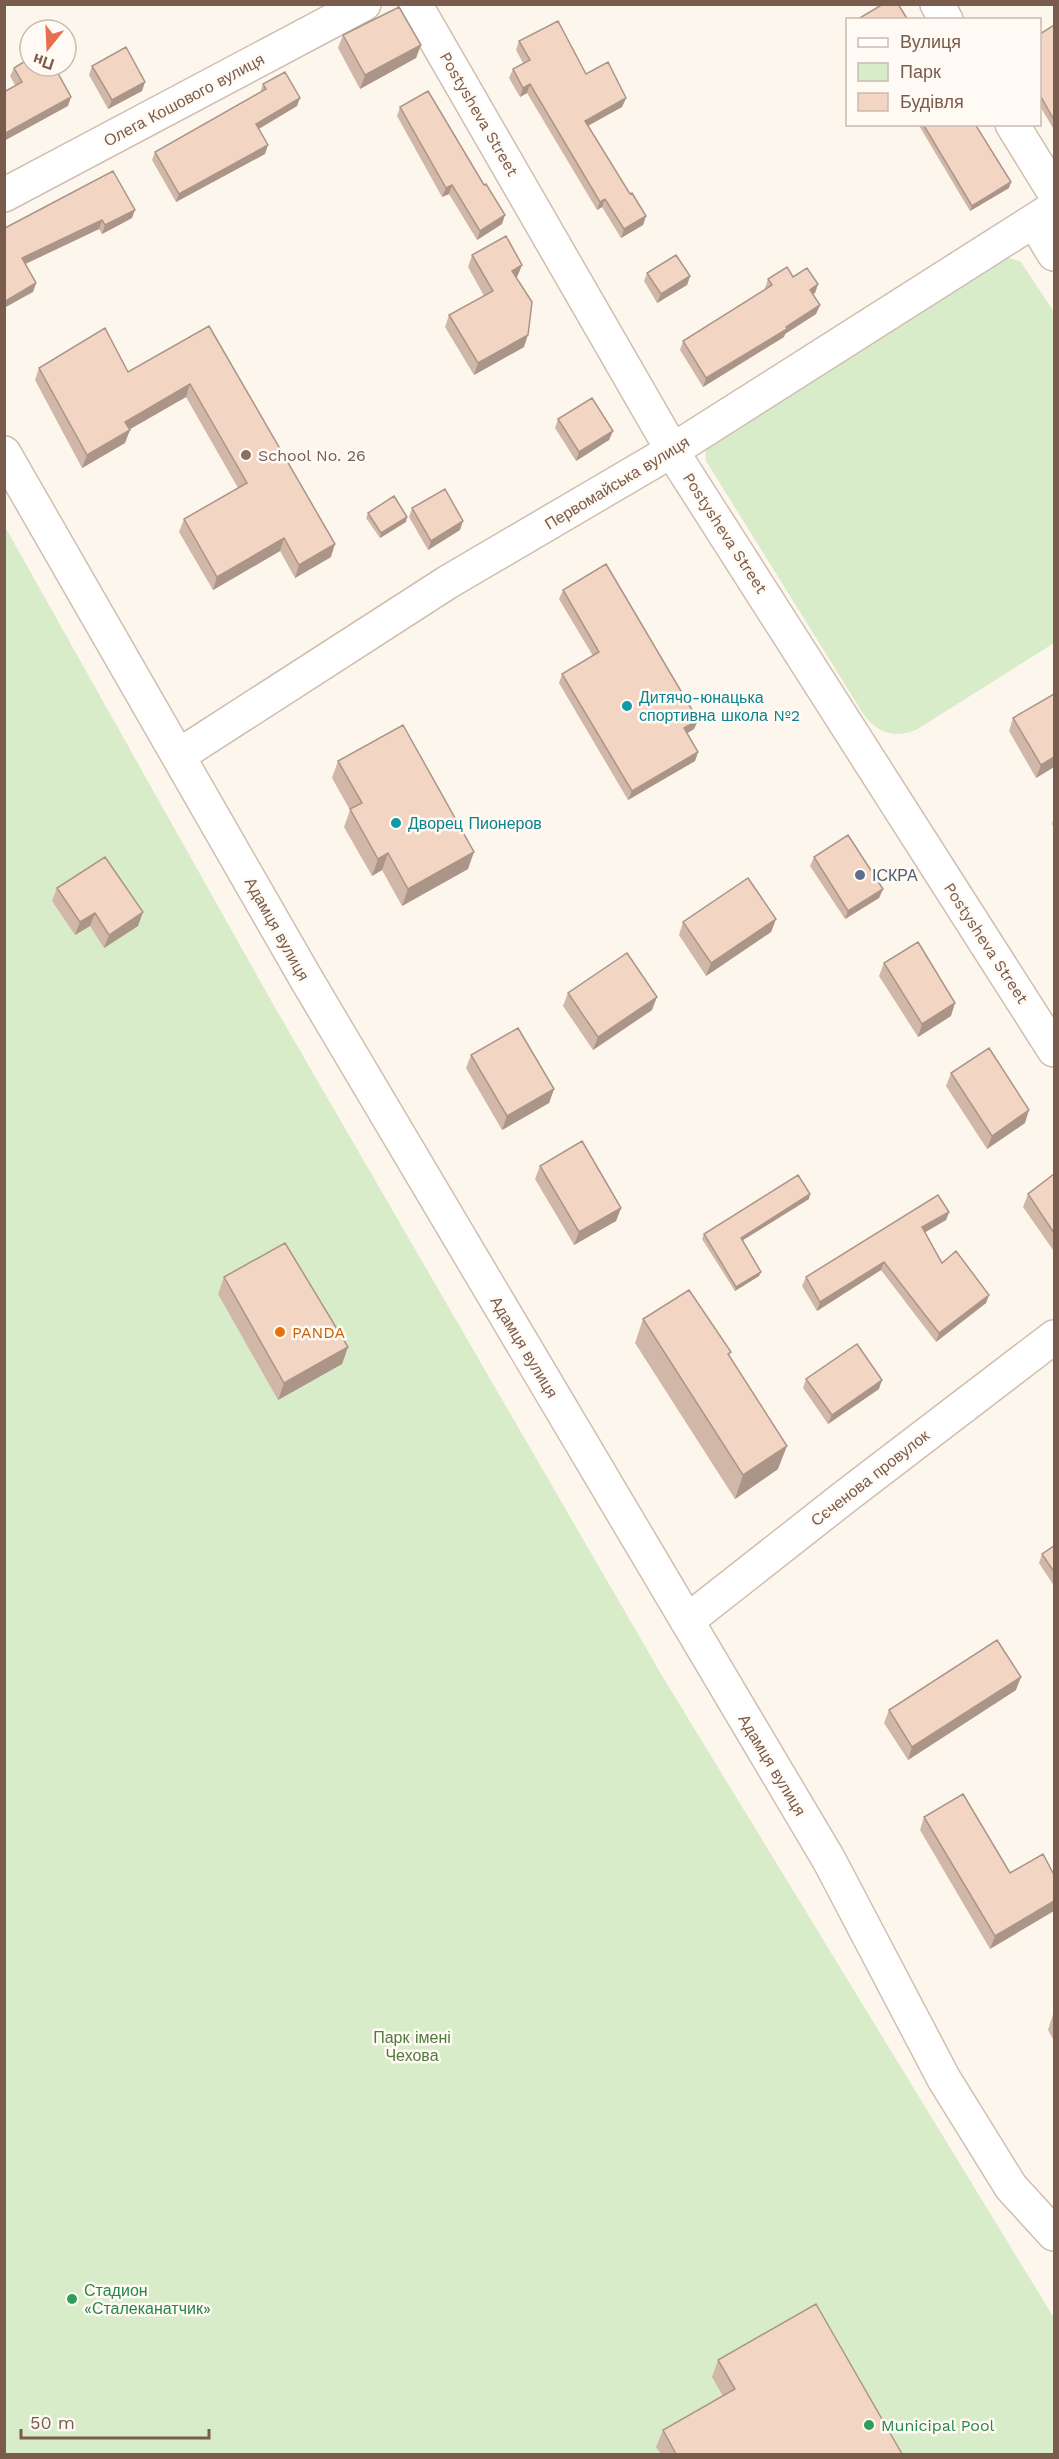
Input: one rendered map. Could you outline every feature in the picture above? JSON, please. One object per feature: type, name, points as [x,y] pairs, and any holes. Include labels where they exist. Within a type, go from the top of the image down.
[{"type":"street","name":"Олега Кошового вулиця","points":[[4,195],[364,4]]},
{"type":"street","name":"Postysheva Street","points":[[415,4],[673,450],[1054,1050]]},
{"type":"street","points":[[937,4],[945,18]]},
{"type":"street","points":[[1013,126],[1054,192]]},
{"type":"street","name":"Первомайська вулиця","points":[[178,756],[448,582],[673,450],[1044,214]]},
{"type":"street","points":[[1044,214],[1054,254]]},
{"type":"street","name":"Адамця вулиця","points":[[4,453],[308,982],[829,1860],[944,2079],[1011,2187],[1054,2234]]},
{"type":"street","name":"Сєченова провулок","points":[[687,1621],[1054,1336]]},
{"type":"green space","points":[[1002,255],[1021,262],[1054,312],[1054,643],[916,730],[901,734],[887,733],[875,726],[864,715],[706,461],[705,445]]},
{"type":"green space","name":"Парк імені Чехова","points":[[4,525],[273,1004],[664,1679],[1054,2318],[1054,2454],[5,2454]]},
{"type":"building","points":[[883,4],[898,4],[907,18],[860,18]]},
{"type":"building","points":[[399,7],[421,45],[365,75],[343,35]]},
{"type":"building","points":[[558,21],[586,74],[608,62],[626,98],[585,121],[646,216],[624,229],[605,199],[600,202],[530,84],[523,88],[513,69],[530,60],[519,41]]},
{"type":"building","points":[[1054,25],[1054,120],[1041,97],[1041,33]]},
{"type":"building","points":[[126,47],[145,82],[112,100],[92,66]]},
{"type":"building","points":[[285,72],[300,98],[256,124],[268,145],[179,194],[155,152],[266,89],[263,84]]},
{"type":"building","points":[[20,78],[61,78],[71,97],[4,134],[4,92],[22,82]]},
{"type":"building","points":[[428,91],[484,185],[486,184],[505,215],[480,231],[452,185],[446,188],[400,107]]},
{"type":"building","points":[[924,126],[976,126],[1011,182],[972,206]]},
{"type":"building","points":[[113,171],[135,210],[105,225],[102,220],[22,258],[36,283],[4,302],[4,227]]},
{"type":"building","points":[[506,236],[522,265],[512,271],[532,302],[528,335],[478,363],[449,315],[493,291],[472,255]]},
{"type":"building","points":[[676,255],[690,276],[661,294],[647,273]]},
{"type":"building","points":[[787,267],[793,277],[807,268],[818,284],[810,290],[820,305],[786,327],[787,329],[706,378],[683,341],[772,285],[768,279]]},
{"type":"building","name":"School No. 26","points":[[209,326],[335,544],[299,565],[284,538],[217,577],[184,519],[247,483],[190,384],[125,422],[130,430],[87,455],[39,368],[105,328],[128,372]]},
{"type":"building","points":[[592,398],[613,431],[579,452],[558,419]]},
{"type":"building","points":[[445,489],[463,521],[431,541],[412,508]]},
{"type":"building","points":[[394,496],[407,517],[381,533],[368,513]]},
{"type":"building","name":"Дитячо-юнацька спортивна школа №2","points":[[606,564],[698,720],[684,728],[698,752],[632,791],[562,674],[599,652],[563,590]]},
{"type":"building","points":[[1054,694],[1054,757],[1041,765],[1013,718]]},
{"type":"building","name":"Дворец Пионеров","points":[[403,725],[474,852],[408,889],[388,853],[378,859],[350,809],[362,803],[338,761]]},
{"type":"building","points":[[848,835],[883,889],[848,911],[814,857]]},
{"type":"building","points":[[105,857],[143,912],[109,935],[95,913],[80,922],[57,888]]},
{"type":"building","points":[[748,878],[776,919],[711,963],[683,922]]},
{"type":"building","points":[[918,942],[955,1003],[922,1024],[884,963]]},
{"type":"building","points":[[627,953],[657,997],[598,1037],[568,993]]},
{"type":"building","points":[[518,1028],[554,1089],[507,1116],[471,1055]]},
{"type":"building","points":[[989,1048],[1029,1110],[992,1136],[951,1073]]},
{"type":"building","points":[[582,1141],[621,1208],[579,1232],[540,1166]]},
{"type":"building","points":[[1054,1174],[1054,1233],[1028,1194]]},
{"type":"building","points":[[798,1175],[810,1194],[741,1238],[761,1272],[736,1287],[704,1234]]},
{"type":"building","points":[[938,1195],[949,1212],[922,1227],[942,1263],[956,1251],[989,1295],[939,1333],[884,1262],[820,1302],[806,1277]]},
{"type":"building","points":[[285,1243],[348,1347],[284,1383],[224,1277]]},
{"type":"building","points":[[689,1290],[731,1352],[728,1354],[787,1446],[743,1475],[643,1319]]},
{"type":"building","points":[[857,1344],[882,1380],[832,1415],[806,1379]]},
{"type":"building","points":[[1054,1546],[1054,1572],[1042,1554]]},
{"type":"building","points":[[997,1640],[1021,1677],[912,1747],[889,1710]]},
{"type":"building","points":[[963,1794],[1010,1873],[1043,1854],[1054,1875],[1054,1901],[995,1936],[924,1817]]},
{"type":"building","points":[[816,2304],[902,2454],[676,2454],[663,2430],[735,2389],[718,2360]]},
{"type":"place","name":"School No. 26","points":[[246,455]]},
{"type":"place","name":"Дитячо-юнацька спортивна школа №2","points":[[627,706]]},
{"type":"place","name":"Дворец Пионеров","points":[[396,823]]},
{"type":"place","name":"ІСКРА","points":[[860,875]]},
{"type":"place","name":"PANDA","points":[[280,1332]]},
{"type":"place","name":"Стадион «Сталеканатчик»","points":[[72,2299]]},
{"type":"place","name":"Municipal Pool","points":[[869,2425]]}]
